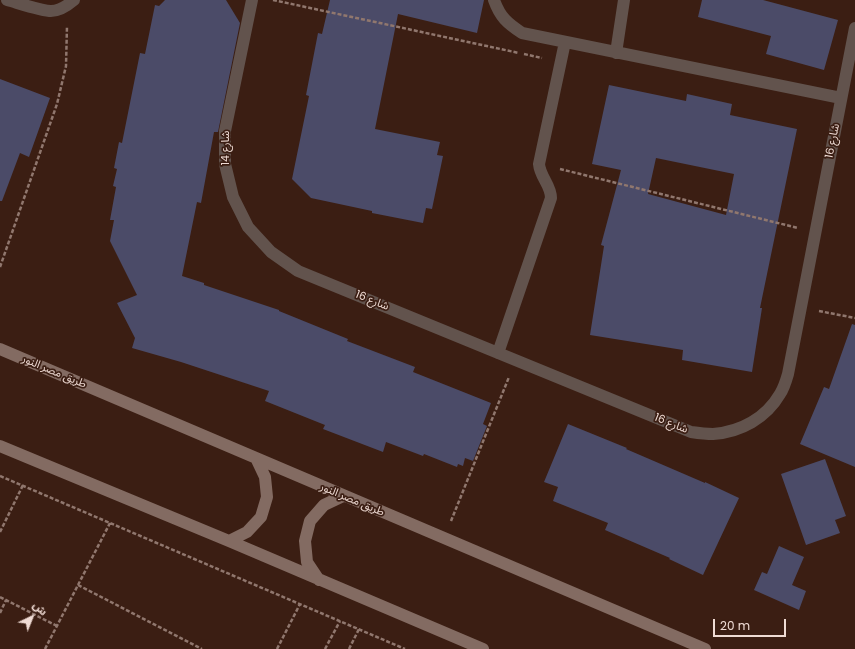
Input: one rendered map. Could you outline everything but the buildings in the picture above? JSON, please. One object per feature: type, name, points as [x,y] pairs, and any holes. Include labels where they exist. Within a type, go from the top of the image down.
[{"type":"street","points":[[7,0],[50,11],[59,9],[71,3]]},
{"type":"street","name":"شارع 14","points":[[252,0],[225,131],[225,164],[233,197],[248,227],[271,252],[298,271]]},
{"type":"street","points":[[494,0],[500,14],[509,25],[522,33],[841,98]]},
{"type":"street","points":[[616,53],[624,0]]},
{"type":"street","name":"شارع 16","points":[[298,271],[691,432],[712,434],[733,431],[752,423],[768,410],[780,394],[788,374],[855,28]]},
{"type":"street","points":[[498,353],[551,198],[550,190],[541,173],[539,164],[565,42]]},
{"type":"street","name":"طريق مصر النور","points":[[0,349],[443,539],[705,649]]},
{"type":"street","points":[[0,446],[483,649]]},
{"type":"street","points":[[229,541],[247,532],[261,517],[267,497],[266,477],[256,458]]},
{"type":"street","points":[[319,580],[307,562],[305,541],[310,521],[324,505],[343,496]]},
{"type":"path","points":[[273,0],[561,62]]},
{"type":"path","points":[[0,267],[57,104],[66,66],[71,3]]},
{"type":"path","points":[[539,164],[815,233]]},
{"type":"path","points":[[801,307],[855,318]]},
{"type":"path","points":[[443,539],[516,360]]},
{"type":"path","points":[[0,476],[405,649]]},
{"type":"path","points":[[0,532],[23,485]]},
{"type":"path","points":[[45,649],[110,523]]},
{"type":"path","points":[[78,585],[202,649]]},
{"type":"path","points":[[0,597],[57,626]]},
{"type":"path","points":[[0,613],[6,600]]},
{"type":"path","points":[[277,649],[300,604]]},
{"type":"path","points":[[325,649],[340,621]]},
{"type":"path","points":[[349,649],[359,629]]}]
